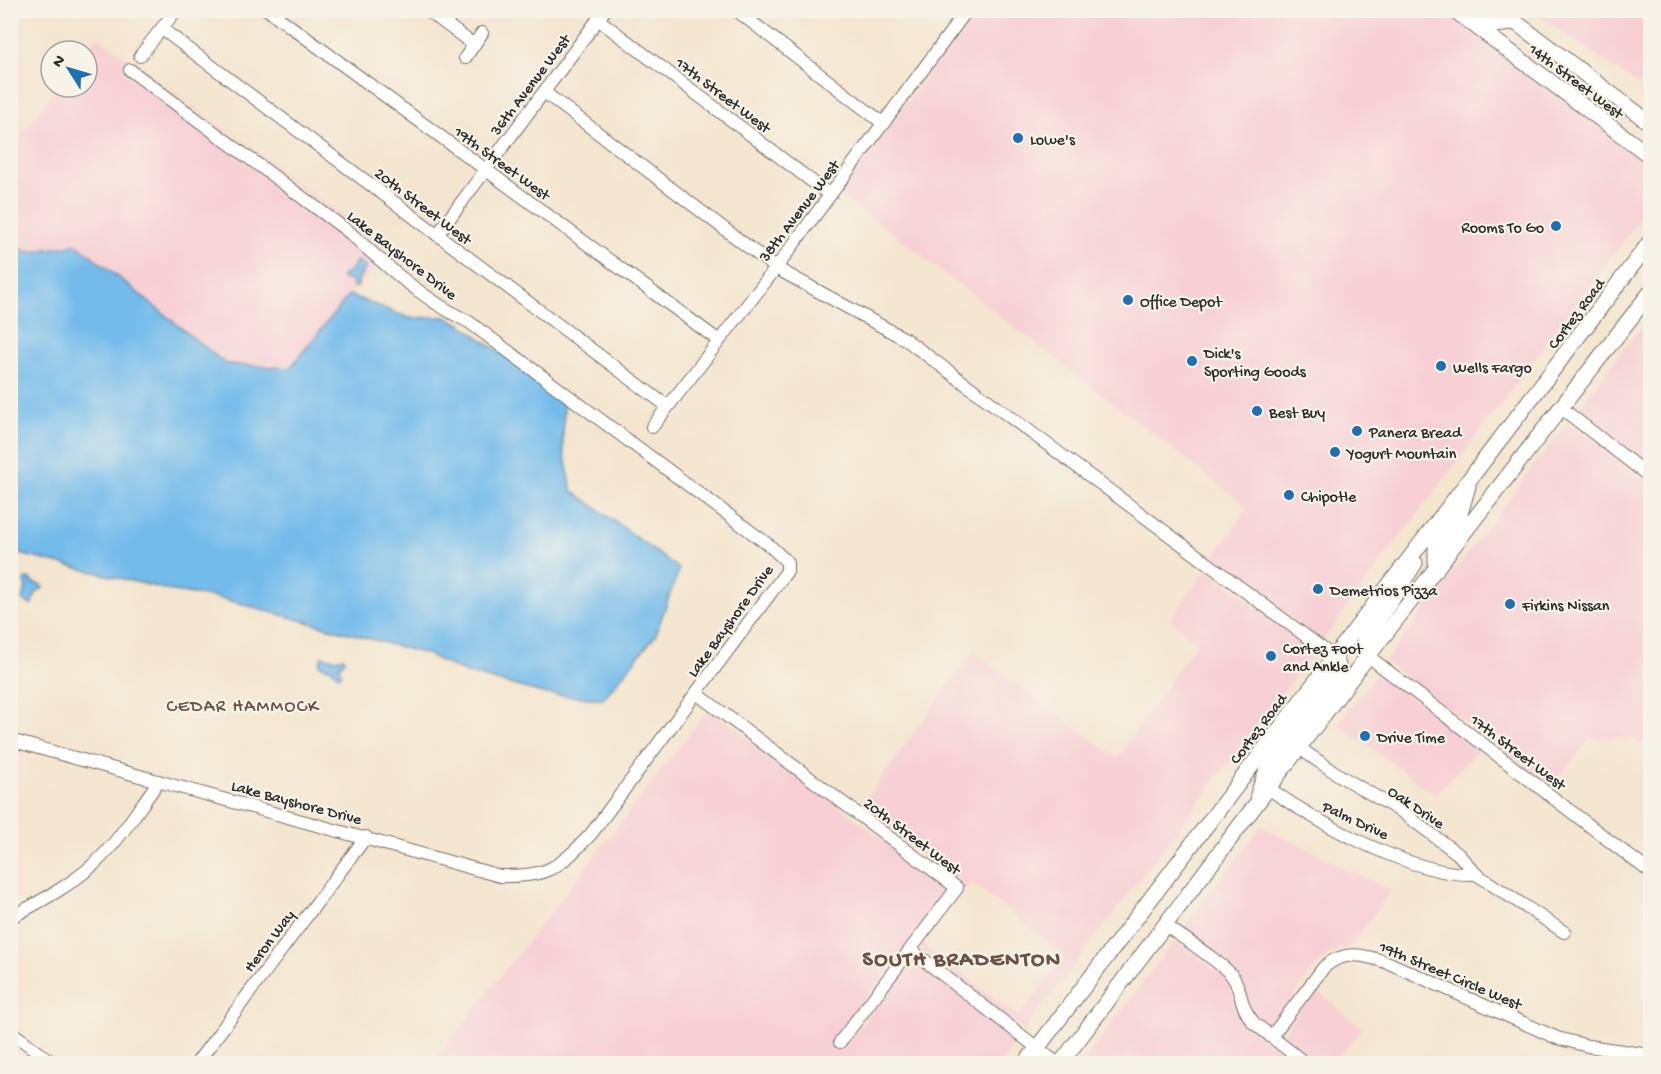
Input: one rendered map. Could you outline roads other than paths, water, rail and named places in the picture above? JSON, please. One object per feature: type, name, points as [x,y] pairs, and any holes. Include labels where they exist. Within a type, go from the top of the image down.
[{"type":"main road","name":"14th Street West","points":[[1454,10],[1650,156]]},
{"type":"main road","points":[[1471,10],[1494,25],[1502,26],[1515,21]]},
{"type":"main road","name":"14th Street West","points":[[1499,10],[1650,123]]},
{"type":"main road","name":"Cortez Road","points":[[1024,1064],[1650,242]]},
{"type":"main road","points":[[1059,1064],[1368,656],[1650,293]]},
{"type":"main road","points":[[1436,570],[1436,547],[1460,514],[1469,480]]},
{"type":"main road","points":[[1368,656],[1364,646],[1365,636],[1413,568],[1420,543]]},
{"type":"main road","points":[[1254,808],[1266,772],[1339,674],[1337,660],[1334,657]]},
{"type":"street","points":[[140,56],[176,10]]},
{"type":"street","name":"19th Street West","points":[[268,10],[718,340]]},
{"type":"street","points":[[427,10],[474,45]]},
{"type":"street","points":[[735,10],[884,124]]},
{"type":"street","name":"38th Avenue West","points":[[652,427],[776,268],[967,10]]},
{"type":"street","name":"36th Avenue West","points":[[437,235],[602,15]]},
{"type":"street","name":"17th Street West","points":[[602,15],[830,195]]},
{"type":"street","name":"20th Street West","points":[[162,29],[667,406]]},
{"type":"street","points":[[465,58],[482,33]]},
{"type":"street","name":"Lake Bayshore Drive","points":[[10,740],[500,876],[526,877],[548,872],[568,857],[591,834],[785,577],[788,566],[783,558],[469,322],[442,309],[349,232],[130,70]]},
{"type":"street","points":[[544,92],[776,268],[905,339],[1334,657]]},
{"type":"street","points":[[1560,408],[1650,477]]},
{"type":"street","name":"17th Street West","points":[[1368,656],[1650,872]]},
{"type":"street","name":"20th Street West","points":[[696,693],[957,888],[911,950]]},
{"type":"street","name":"Oak Drive","points":[[1299,748],[1402,813],[1458,854],[1476,874]]},
{"type":"street","points":[[10,918],[59,891],[94,864],[159,781]]},
{"type":"street","name":"Palm Drive","points":[[1268,789],[1301,811],[1391,854],[1459,875],[1476,874]]},
{"type":"street","name":"Heron Way","points":[[196,1064],[366,837]]},
{"type":"street","points":[[1476,874],[1564,932]]},
{"type":"street","points":[[1165,925],[1227,971],[1237,986],[1247,1015],[1306,1064]]},
{"type":"street","points":[[840,1042],[911,950],[1059,1064]]},
{"type":"street","name":"19th Street Circle West","points":[[1271,1037],[1324,967],[1336,958],[1345,955],[1361,955],[1389,963],[1557,1038],[1588,1046],[1650,1055]]},
{"type":"street","points":[[10,1031],[54,1064]]},
{"type":"water","points":[[77,244],[226,364],[290,368],[349,295],[409,318],[446,317],[462,325],[564,400],[563,447],[572,490],[679,569],[655,636],[603,699],[546,694],[464,672],[426,654],[219,598],[173,591],[11,552],[11,247],[30,252]]},
{"type":"water","points":[[357,261],[366,267],[358,279],[358,286],[354,288],[351,281],[342,279],[342,275],[349,272]]},
{"type":"water","points":[[29,578],[33,583],[42,585],[43,588],[36,593],[31,605],[22,600],[26,588],[25,579]]},
{"type":"water","points":[[322,656],[335,659],[344,657],[345,660],[339,667],[342,674],[338,676],[332,669],[319,665]]},
{"type":"place","name":"Lowe's","points":[[1018,138]]},
{"type":"place","name":"Rooms To Go","points":[[1556,226]]},
{"type":"place","name":"Office Depot","points":[[1128,300]]},
{"type":"place","name":"Dick's Sporting Goods","points":[[1192,361]]},
{"type":"place","name":"Wells Fargo","points":[[1441,366]]},
{"type":"place","name":"Best Buy","points":[[1257,411]]},
{"type":"place","name":"Panera Bread","points":[[1357,431]]},
{"type":"place","name":"Yogurt Mountain","points":[[1335,452]]},
{"type":"place","name":"Chipotle","points":[[1289,495]]},
{"type":"place","name":"Demetrios Pizza","points":[[1318,589]]},
{"type":"place","name":"Firkins Nissan","points":[[1510,604]]},
{"type":"place","name":"Cortez Foot and Ankle","points":[[1271,656]]},
{"type":"place","name":"Drive Time","points":[[1365,736]]},
{"type":"district","name":"CEDAR HAMMOCK","points":[[243,705]]},
{"type":"district","name":"SOUTH BRADENTON","points":[[962,957]]}]
